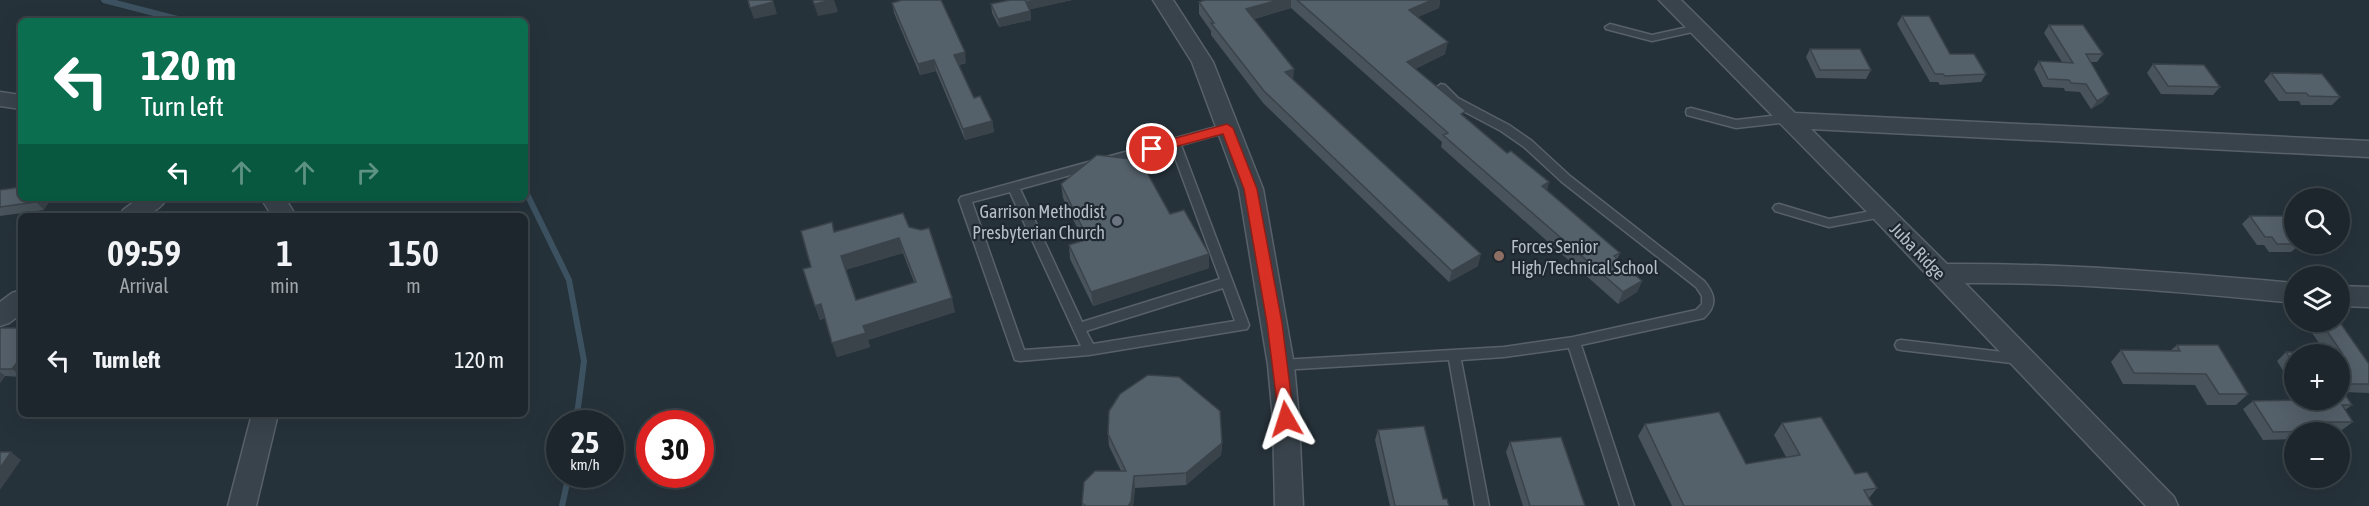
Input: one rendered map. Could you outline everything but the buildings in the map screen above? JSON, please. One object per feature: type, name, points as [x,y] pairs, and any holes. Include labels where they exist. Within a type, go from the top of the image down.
[{"type":"street","points":[[1163,0],[1202,62],[1251,189],[1281,365],[1286,419],[1289,506]]},
{"type":"street","name":"Juba Ridge","points":[[1669,0],[1882,213],[2164,506]]},
{"type":"street","points":[[0,99],[18,102]]},
{"type":"street","points":[[1789,119],[2369,149]]},
{"type":"street","points":[[135,213],[151,201]]},
{"type":"street","points":[[1940,274],[2027,273],[2133,278],[2284,292]]},
{"type":"street","points":[[2350,296],[2369,297]]},
{"type":"street","points":[[0,316],[18,302]]},
{"type":"street","points":[[242,506],[264,417]]},
{"type":"lane","points":[[1610,27],[1652,38],[1697,28]]},
{"type":"lane","points":[[1281,365],[1504,352],[1573,342],[1700,314],[1707,308],[1710,301],[1708,292],[1566,179],[1528,144],[1505,128],[1454,101],[1441,88]]},
{"type":"lane","points":[[1691,112],[1736,124],[1789,119]]},
{"type":"lane","points":[[1175,143],[1243,325],[1089,350],[1020,356],[965,200],[1227,128]]},
{"type":"lane","points":[[1013,187],[1089,350]]},
{"type":"lane","points":[[1779,208],[1829,223],[1882,213]]},
{"type":"lane","points":[[1080,328],[1227,282]]},
{"type":"lane","points":[[1573,342],[1627,506]]},
{"type":"lane","points":[[1901,345],[2024,359]]},
{"type":"lane","points":[[1454,355],[1482,506]]},
{"type":"waterway","points":[[104,0],[173,18]]},
{"type":"waterway","points":[[528,196],[569,280],[584,361],[578,410]]},
{"type":"waterway","points":[[562,506],[566,488]]},
{"type":"place","name":"Garrison Methodist Presbyterian Church","points":[[1117,221]]},
{"type":"place","name":"Forces Senior High/Technical School","points":[[1499,256]]},
{"type":"route","points":[[1152,149],[1227,128],[1251,189],[1275,323],[1286,419]]}]
